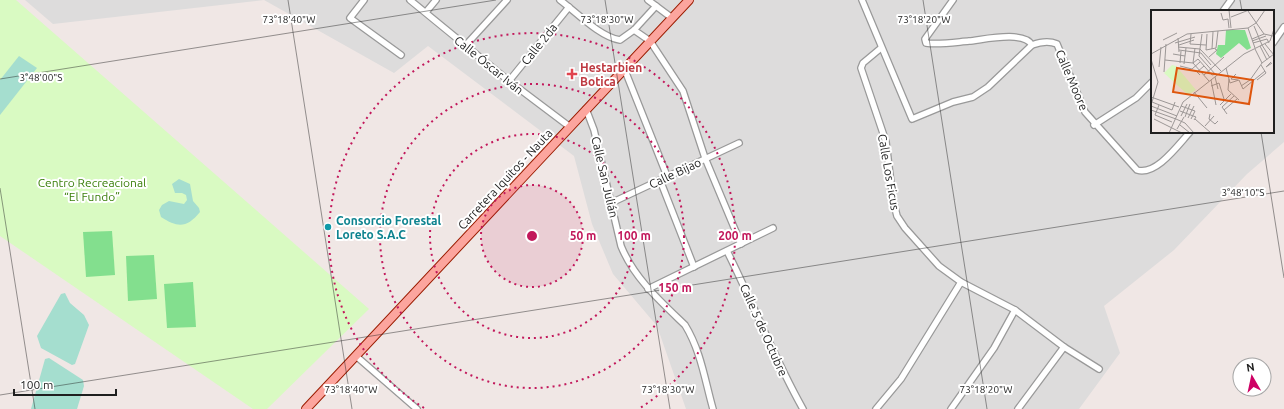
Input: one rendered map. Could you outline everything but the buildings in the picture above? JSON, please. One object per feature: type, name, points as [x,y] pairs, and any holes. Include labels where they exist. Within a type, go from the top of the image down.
[{"type":"main road","name":"Carretera Iquitos - Nauta","points":[[306,409],[689,0]]},
{"type":"street","points":[[364,0],[350,18],[401,55]]},
{"type":"street","name":"Calle Óscar Iván","points":[[410,0],[509,82],[570,127]]},
{"type":"street","points":[[426,12],[436,0]]},
{"type":"street","points":[[465,46],[507,0]]},
{"type":"street","points":[[560,0],[600,31],[613,39],[620,40],[634,30],[656,6]]},
{"type":"street","points":[[648,0],[672,18]]},
{"type":"street","points":[[862,0],[912,119],[953,102],[974,97],[988,87],[1032,45],[1026,40],[1002,37],[970,42],[926,43],[925,39],[953,0]]},
{"type":"street","points":[[1224,10],[1231,0]]},
{"type":"street","name":"Calle 2da","points":[[509,82],[569,7]]},
{"type":"street","points":[[1274,41],[1284,26]]},
{"type":"street","points":[[634,30],[650,41],[683,91],[705,158],[741,244]]},
{"type":"street","name":"Calle Moore","points":[[1032,45],[1040,42],[1052,42],[1057,44],[1085,112],[1094,125],[1136,98],[1151,83]]},
{"type":"street","name":"Calle Los Ficus","points":[[881,48],[863,63],[861,68],[886,142],[891,187],[897,216],[905,228],[939,266],[961,282]]},
{"type":"street","points":[[624,68],[667,176]]},
{"type":"street","name":"Calle San Julián","points":[[586,109],[594,130],[621,246],[626,260],[648,289],[685,326],[689,332],[697,349],[713,409]]},
{"type":"street","points":[[1094,125],[1137,170],[1142,172],[1149,171],[1164,159],[1189,133]]},
{"type":"street","name":"Calle Bijao","points":[[611,203],[739,143]]},
{"type":"street","points":[[660,180],[694,266]]},
{"type":"street","points":[[648,289],[773,228]]},
{"type":"street","name":"Calle 5 de Octubre","points":[[727,250],[747,290],[785,377],[803,409]]},
{"type":"street","points":[[876,409],[901,379],[961,282],[1015,310],[1064,347],[1099,369]]},
{"type":"street","points":[[951,409],[994,348],[1015,310]]},
{"type":"street","points":[[1018,409],[1064,347]]},
{"type":"street","points":[[356,356],[418,409]]},
{"type":"shaded area","points":[[25,0],[264,0],[53,24]]},
{"type":"shaded area","points":[[264,0],[1284,0],[1284,142],[1247,174],[1174,250],[1104,306],[1120,353],[1079,409],[686,409],[657,326],[613,274],[592,224],[574,156],[428,46],[394,73]]},
{"type":"shaded area","points":[[19,56],[37,68],[0,115],[0,80]]},
{"type":"shaded area","points":[[179,179],[190,184],[193,201],[199,208],[200,212],[191,221],[182,225],[167,221],[161,217],[159,210],[162,205],[169,201],[184,204],[187,200],[186,195],[182,193],[175,193],[172,184]]},
{"type":"shaded area","points":[[65,293],[70,303],[84,315],[89,325],[75,364],[72,365],[41,348],[37,336],[61,294]]},
{"type":"shaded area","points":[[49,358],[83,380],[84,386],[77,409],[31,409],[45,359]]},
{"type":"green space","name":"Centro Recreacional “El Fundo”","points":[[0,0],[16,0],[369,309],[267,409],[253,409],[0,236]]},
{"type":"green space","points":[[112,231],[115,275],[86,277],[83,232]]},
{"type":"green space","points":[[154,255],[157,299],[128,301],[126,256]]},
{"type":"green space","points":[[193,282],[196,327],[167,328],[164,284]]},
{"type":"place","name":"Hestarbien Botica","points":[[572,74]]},
{"type":"place","name":"Consorcio Forestal Loreto S.A.C","points":[[328,227]]}]
